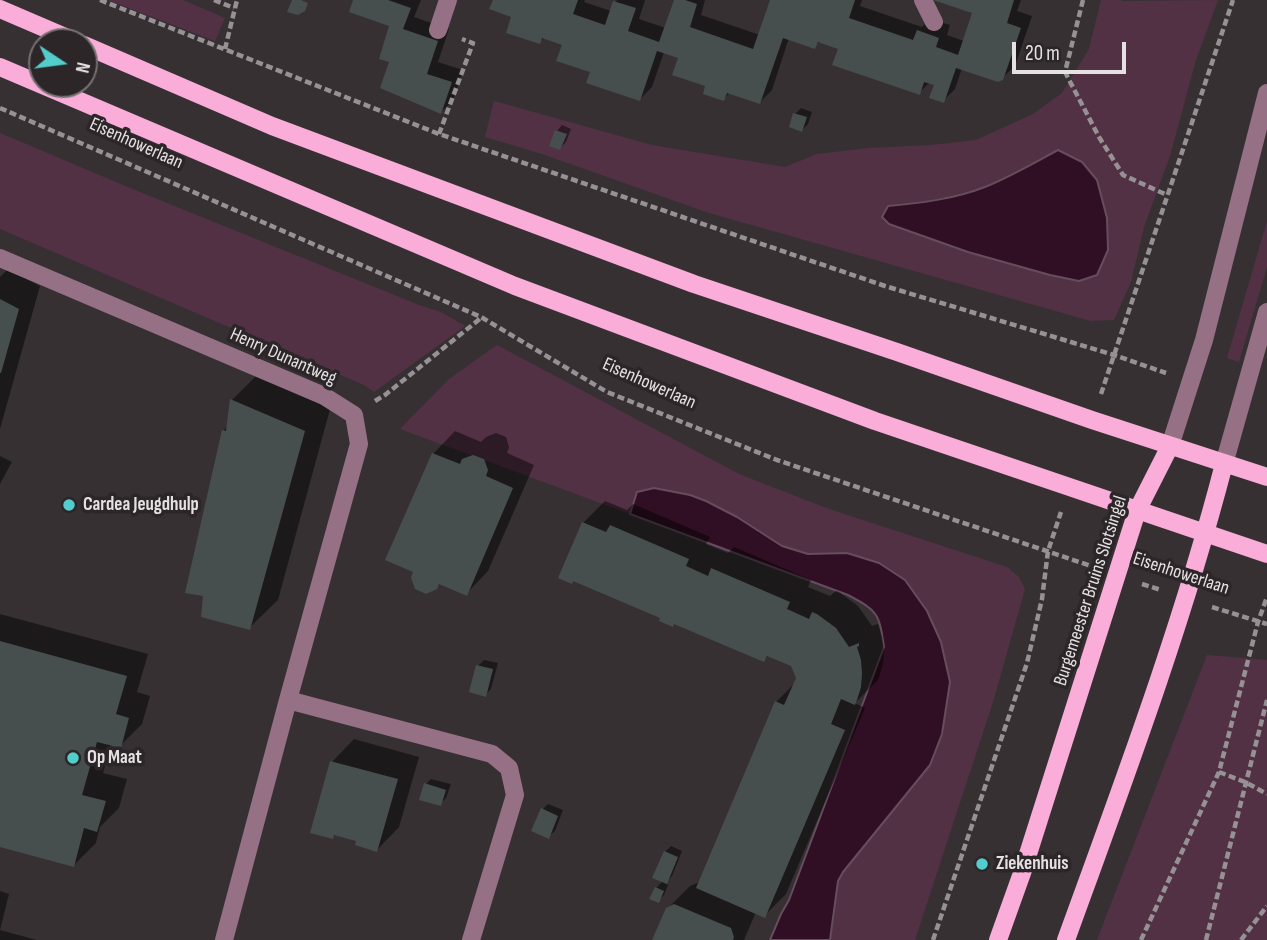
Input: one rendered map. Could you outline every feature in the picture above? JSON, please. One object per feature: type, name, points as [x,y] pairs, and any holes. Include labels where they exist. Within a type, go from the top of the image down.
[{"type":"main road","points":[[0,9],[44,28]]},
{"type":"main road","points":[[98,51],[272,126],[694,284],[1267,478]]},
{"type":"main road","name":"Eisenhowerlaan","points":[[0,67],[515,286],[875,421],[1267,554]]},
{"type":"main road","name":"Burgemeester Bruins Slotsingel","points":[[998,940],[1022,873],[1137,511],[1170,446]]},
{"type":"main road","points":[[1066,940],[1186,598],[1224,464]]},
{"type":"street","points":[[438,30],[448,0]]},
{"type":"street","points":[[923,0],[934,22]]},
{"type":"street","name":"Burgemeester Bruins Slotsingel","points":[[1170,446],[1204,340],[1267,93]]},
{"type":"street","name":"Henry Dunantweg","points":[[0,258],[324,396],[354,415]]},
{"type":"street","points":[[1224,464],[1267,312]]},
{"type":"street","points":[[224,940],[359,444],[354,415]]},
{"type":"street","points":[[288,700],[492,754],[509,768],[516,795],[471,940]]},
{"type":"path","points":[[100,0],[439,134],[885,286],[1114,355],[1191,382]]},
{"type":"path","points":[[214,0],[234,8]]},
{"type":"path","points":[[225,49],[237,0]]},
{"type":"path","points":[[1083,0],[1065,72],[1123,175],[1167,195]]},
{"type":"path","points":[[438,30],[472,43],[439,134]]},
{"type":"path","name":"Eisenhowerlaan","points":[[0,108],[481,317],[607,392],[777,460],[1267,624]]},
{"type":"path","points":[[354,415],[385,395],[481,317]]},
{"type":"path","points":[[1141,940],[1219,772],[1267,597]]},
{"type":"path","points":[[1206,940],[1267,700]]},
{"type":"path","points":[[1219,772],[1267,794]]},
{"type":"path","points":[[1241,940],[1267,906]]},
{"type":"shaded area","points":[[108,0],[183,0],[225,18],[215,41]]},
{"type":"shaded area","points":[[1101,0],[1218,0],[1196,60],[1170,156],[1144,227],[1131,282],[1114,320],[1091,321],[709,213],[542,154],[485,137],[494,101],[652,145],[785,167],[817,154],[976,140],[1033,114],[1062,93],[1089,49]],"holes":[[[1016,173],[1078,281],[968,252],[889,206],[926,202],[982,188]]]},
{"type":"shaded area","points":[[0,133],[441,312],[465,326],[374,392],[364,385],[0,229]]},
{"type":"shaded area","points":[[1058,150],[1082,162],[1097,180],[1107,218],[1108,250],[1097,275],[1079,281],[1050,275],[968,252],[889,224],[882,217],[888,206],[937,200],[985,187]]},
{"type":"shaded area","points":[[1267,221],[1267,267],[1239,362],[1227,358]]},
{"type":"shaded area","points":[[497,345],[739,474],[829,509],[1007,567],[1019,577],[1025,589],[993,702],[915,940],[830,940],[838,881],[950,682],[941,642],[927,611],[879,563],[847,553],[808,554],[782,546],[707,501],[637,492],[630,514],[400,429],[449,379]]},
{"type":"shaded area","points":[[654,488],[706,501],[782,546],[808,554],[847,553],[879,563],[905,580],[927,611],[941,642],[950,682],[942,734],[930,765],[838,881],[830,940],[770,940],[789,900],[884,647],[878,620],[866,605],[848,595],[630,514],[637,492]]},
{"type":"shaded area","points":[[1207,655],[1267,660],[1267,940],[1097,940]]},
{"type":"building","points":[[292,0],[308,3],[305,11],[298,15],[287,12]]},
{"type":"building","points":[[353,0],[388,0],[411,8],[403,29],[438,41],[427,74],[452,82],[441,114],[380,88],[389,62],[379,59],[389,26],[349,12]]},
{"type":"building","points":[[493,0],[578,0],[573,14],[605,25],[613,1],[636,8],[628,31],[659,42],[674,0],[685,0],[697,4],[690,27],[753,49],[770,0],[855,0],[849,18],[913,40],[917,30],[939,38],[936,47],[958,55],[972,13],[933,0],[1014,0],[1007,23],[1021,28],[1003,80],[998,82],[956,68],[944,103],[929,98],[934,85],[924,82],[920,95],[832,65],[838,49],[818,42],[815,49],[783,38],[760,104],[727,93],[724,101],[703,94],[705,86],[672,75],[678,58],[657,51],[640,101],[586,83],[590,72],[556,61],[562,45],[542,38],[540,44],[506,33],[511,17],[489,9]]},
{"type":"building","points":[[793,113],[807,117],[802,132],[789,127]]},
{"type":"building","points":[[555,130],[567,134],[560,150],[549,146]]},
{"type":"building","points":[[0,299],[19,309],[1,373],[0,373]]},
{"type":"building","points":[[230,399],[305,431],[250,630],[201,617],[203,596],[185,593],[222,430],[226,431]]},
{"type":"building","points":[[432,453],[460,464],[462,459],[473,455],[484,459],[488,470],[486,476],[513,488],[467,596],[439,584],[437,589],[426,594],[415,589],[411,578],[413,572],[385,560]]},
{"type":"building","points":[[582,522],[606,532],[610,525],[689,559],[686,566],[708,576],[711,568],[790,602],[787,609],[809,619],[812,612],[817,614],[836,628],[849,647],[859,643],[857,647],[862,674],[857,700],[855,705],[841,699],[831,724],[845,730],[765,918],[696,888],[775,701],[784,705],[796,678],[791,666],[767,656],[764,662],[674,624],[673,627],[659,621],[660,618],[573,581],[572,584],[558,578]]},
{"type":"building","points":[[0,641],[127,676],[116,714],[129,718],[121,748],[97,742],[82,795],[106,801],[97,832],[84,828],[74,867],[0,847]]},
{"type":"building","points":[[476,665],[493,669],[486,697],[469,692]]},
{"type":"building","points":[[330,761],[398,779],[377,852],[355,845],[356,841],[334,835],[333,839],[310,833]]},
{"type":"building","points":[[424,783],[446,790],[441,806],[419,800]]},
{"type":"building","points":[[541,808],[558,816],[549,839],[531,831]]},
{"type":"building","points":[[664,851],[678,857],[667,884],[652,878]]},
{"type":"building","points":[[655,887],[664,891],[659,903],[649,899]]},
{"type":"building","points":[[674,904],[731,928],[733,940],[652,940],[666,908]]},
{"type":"place","name":"Cardea Jeugdhulp","points":[[69,505]]},
{"type":"place","name":"Op Maat","points":[[73,758]]},
{"type":"place","name":"Ziekenhuis","points":[[982,864]]}]
